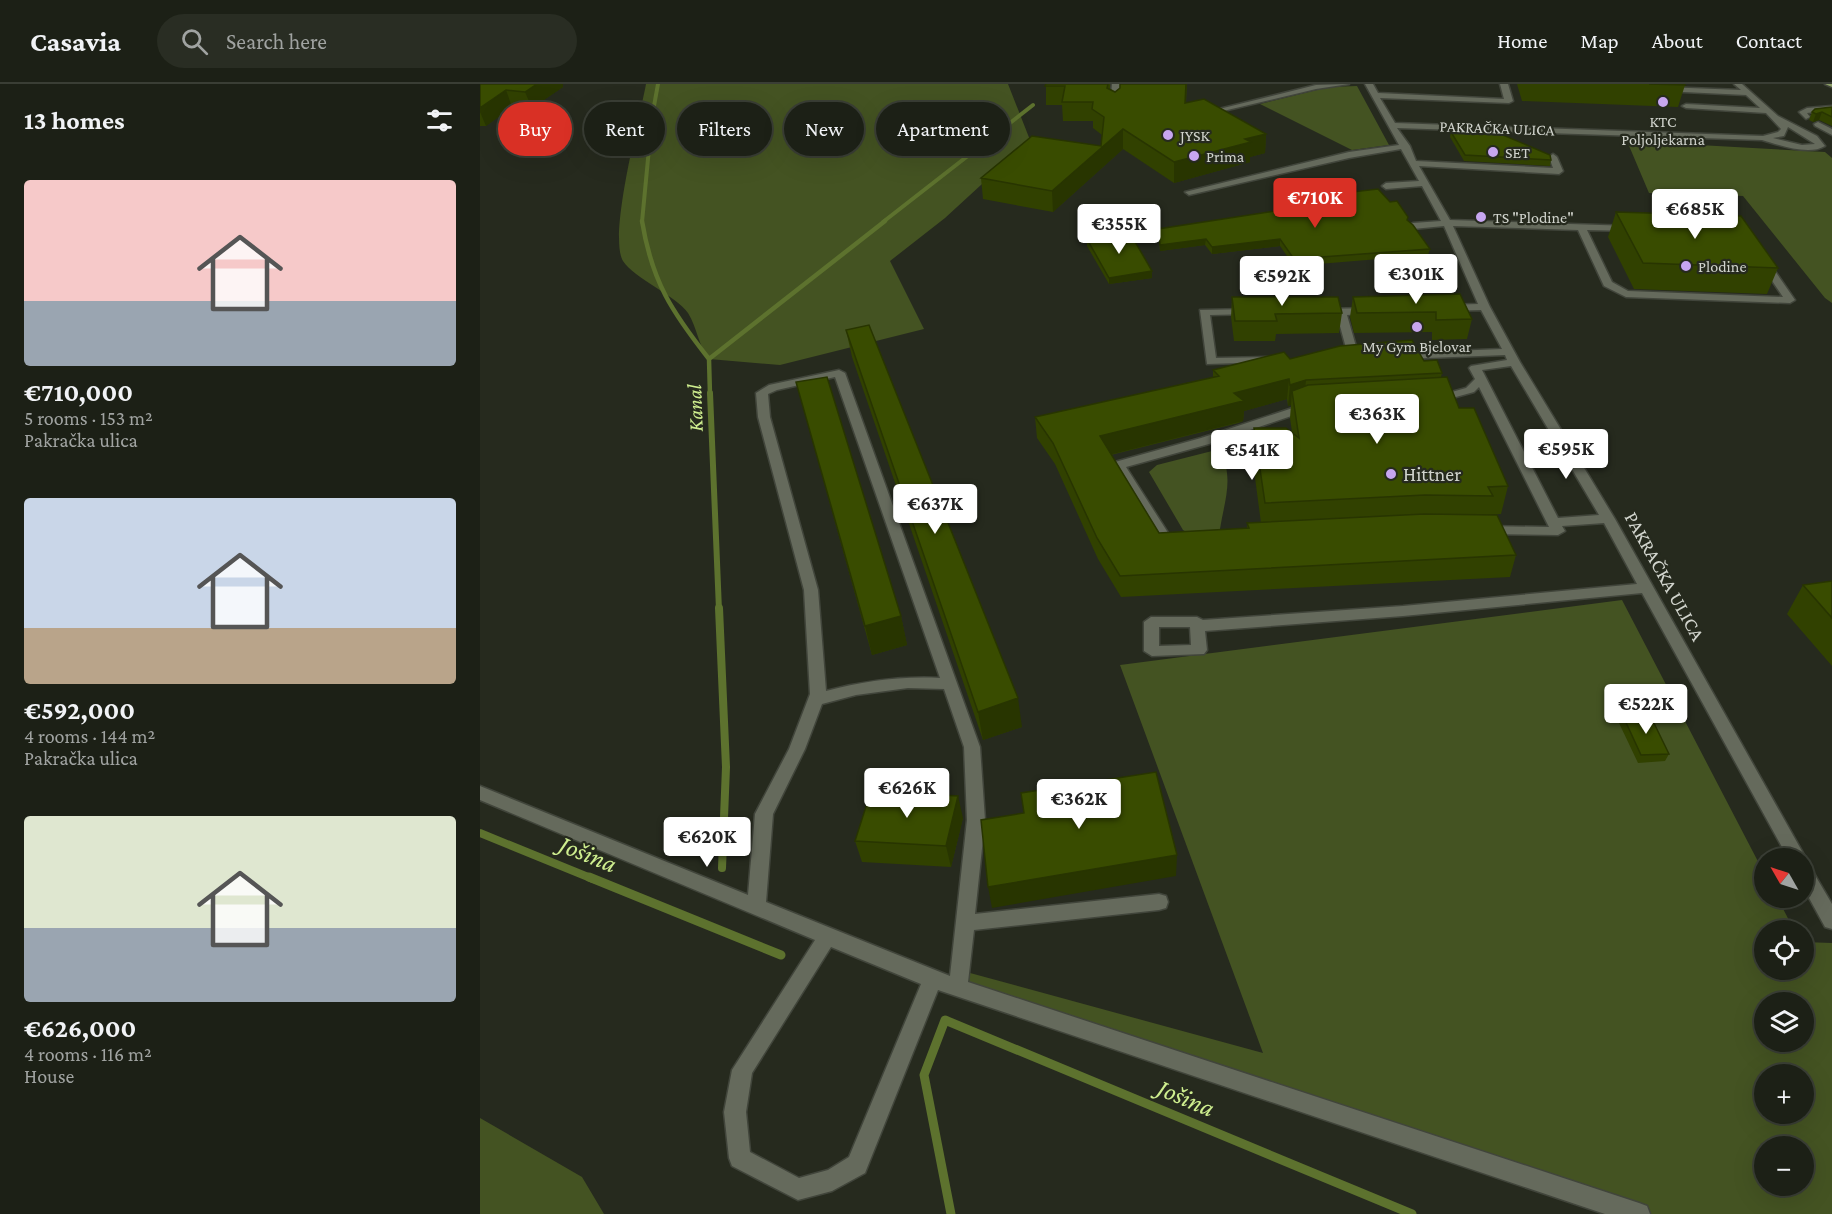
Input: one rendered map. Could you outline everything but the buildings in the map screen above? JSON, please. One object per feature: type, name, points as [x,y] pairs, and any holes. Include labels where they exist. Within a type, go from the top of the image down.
[{"type":"street","points":[[1114,107],[1116,84]]},
{"type":"street","points":[[1219,110],[1316,87],[1345,84]]},
{"type":"street","points":[[1372,90],[1402,96],[1509,101],[1504,84]]},
{"type":"street","points":[[1738,84],[1785,129],[1775,137],[1763,138]]},
{"type":"street","points":[[1397,87],[1402,96]]},
{"type":"street","points":[[1654,88],[1747,93]]},
{"type":"street","name":"PAKRAČKA ULICA","points":[[1372,90],[1406,146],[1447,223],[1485,307],[1512,357],[1608,519],[1791,848]]},
{"type":"street","points":[[1686,106],[1767,111]]},
{"type":"street","points":[[1806,117],[1803,112],[1807,110],[1832,108]]},
{"type":"street","name":"PAKRAČKA ULICA","points":[[1394,125],[1763,138],[1802,147],[1821,146],[1814,138],[1776,118]]},
{"type":"street","points":[[1818,124],[1832,133]]},
{"type":"street","points":[[1189,192],[1349,155],[1406,146]]},
{"type":"street","points":[[1415,163],[1559,171],[1553,157]]},
{"type":"street","points":[[1386,186],[1426,183]]},
{"type":"street","points":[[1413,226],[1447,223],[1640,229]]},
{"type":"street","points":[[1581,227],[1608,284],[1626,294],[1790,300],[1757,252]]},
{"type":"street","points":[[1431,309],[1485,307]]},
{"type":"street","points":[[1307,312],[1386,310]]},
{"type":"street","points":[[1261,312],[1204,312],[1211,362],[1282,360]]},
{"type":"street","points":[[1341,312],[1353,357]]},
{"type":"street","points":[[1388,356],[1512,357]]},
{"type":"street","points":[[1473,530],[1558,531],[1475,368],[1512,357]]},
{"type":"street","points":[[756,908],[764,814],[797,748],[818,694],[811,590],[764,417],[762,393],[773,387],[839,373],[972,747],[976,820],[958,988]]},
{"type":"street","points":[[1424,401],[1470,390],[1481,379]]},
{"type":"street","points":[[1192,542],[1168,543],[1119,465],[1205,441],[1304,407],[1326,405]]},
{"type":"street","points":[[1553,522],[1608,519]]},
{"type":"street","points":[[1197,626],[1403,611],[1646,588]]},
{"type":"street","points":[[815,700],[856,689],[908,682],[950,684]]},
{"type":"street","points":[[480,793],[933,980],[1639,1214]]},
{"type":"street","points":[[1814,889],[1832,921]]},
{"type":"street","points":[[965,923],[1159,902]]},
{"type":"street","points":[[827,937],[742,1070],[735,1112],[740,1158],[798,1190],[832,1180],[857,1165],[933,980]]},
{"type":"green space","points":[[646,84],[1008,84],[1030,140],[945,218],[890,261],[924,329],[780,365],[709,359],[688,313],[628,267],[623,261],[619,248],[622,203],[631,156],[665,156],[665,102],[642,102]]},
{"type":"green space","points":[[1357,86],[1389,145],[1352,150],[1260,104],[1329,87]]},
{"type":"green space","points":[[1627,141],[1825,152],[1832,158],[1832,303],[1825,298],[1743,196],[1649,193]]},
{"type":"green space","points":[[1220,449],[1227,470],[1227,479],[1220,529],[1208,538],[1193,536],[1183,530],[1149,472],[1157,465]]},
{"type":"green space","points":[[1622,600],[1754,854],[1754,908],[1783,908],[1789,920],[1754,920],[1754,980],[1814,980],[1814,942],[1832,943],[1832,1214],[1639,1214],[958,988],[959,970],[1263,1053],[1120,665]]},
{"type":"green space","points":[[480,1118],[582,1177],[604,1214],[480,1214]]},
{"type":"waterway","points":[[642,221],[652,117],[658,84]]},
{"type":"waterway","name":"Kanal","points":[[883,222],[1033,105]]},
{"type":"waterway","points":[[642,221],[651,262],[665,295],[684,326],[709,359]]},
{"type":"waterway","name":"Kanal","points":[[709,359],[885,221]]},
{"type":"waterway","name":"Kanal","points":[[709,359],[710,395]]},
{"type":"waterway","name":"Kanal","points":[[710,393],[719,610]]},
{"type":"waterway","name":"Kanal","points":[[719,608],[726,767],[722,868]]},
{"type":"waterway","name":"Jošina","points":[[480,833],[593,879]]},
{"type":"waterway","name":"Jošina","points":[[589,877],[781,955]]},
{"type":"waterway","name":"Jošina","points":[[951,1214],[924,1075],[945,1020],[1412,1214]]},
{"type":"place","name":"KTC Poljoljekarna","points":[[1663,102]]},
{"type":"place","name":"JYSK","points":[[1168,135]]},
{"type":"place","name":"SET","points":[[1493,152]]},
{"type":"place","name":"Prima","points":[[1194,156]]},
{"type":"place","name":"TS \"Plodine\"","points":[[1481,217]]},
{"type":"place","name":"Plodine","points":[[1686,266]]},
{"type":"place","name":"My Gym Bjelovar","points":[[1417,327]]},
{"type":"place","name":"Hittner","points":[[1391,474]]}]
